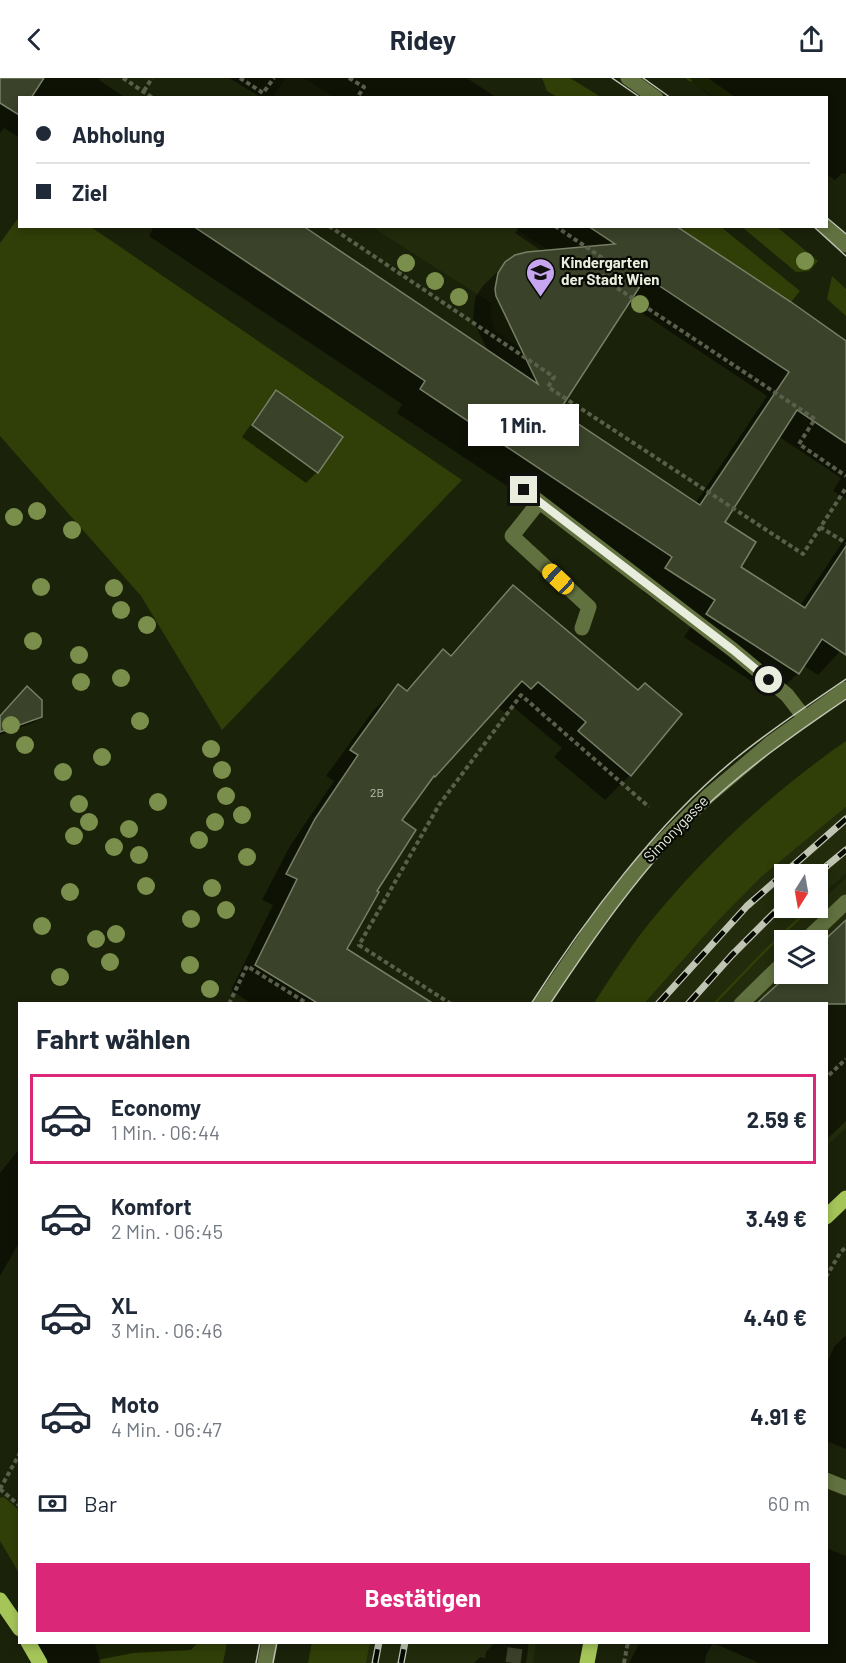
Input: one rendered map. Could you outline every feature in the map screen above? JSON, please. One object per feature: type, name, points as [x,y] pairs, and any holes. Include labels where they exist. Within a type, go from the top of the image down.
[{"type":"main road","points":[[828,1215],[846,1198]]},
{"type":"main road","points":[[0,1600],[18,1626]]},
{"type":"main road","points":[[29,1644],[40,1663]]},
{"type":"main road","points":[[587,1663],[591,1644]]},
{"type":"street","points":[[628,78],[653,96]]},
{"type":"street","points":[[826,228],[846,245]]},
{"type":"street","points":[[524,490],[733,650],[786,695],[804,717]]},
{"type":"street","points":[[539,502],[512,536],[588,607],[582,628]]},
{"type":"street","name":"Simonygasse","points":[[542,1002],[600,917],[648,856],[708,796],[772,742],[846,689]]},
{"type":"street","points":[[817,930],[846,902]]},
{"type":"street","points":[[743,1002],[774,972]]},
{"type":"street","points":[[828,1481],[846,1488]]},
{"type":"street","points":[[266,1663],[269,1644]]},
{"type":"path","points":[[123,78],[150,96]]},
{"type":"path","points":[[144,91],[152,78]]},
{"type":"path","points":[[240,78],[262,95],[274,78]]},
{"type":"path","points":[[349,78],[364,87],[358,96]]},
{"type":"path","points":[[332,228],[554,377],[548,387],[803,554],[846,488]]},
{"type":"path","points":[[558,228],[613,264],[602,278],[815,419],[799,444],[846,476]]},
{"type":"path","points":[[820,527],[846,543]]},
{"type":"path","points":[[444,1001],[359,945],[439,805],[521,695],[649,807]]},
{"type":"path","points":[[230,1002],[247,966],[305,1002]]},
{"type":"path","points":[[829,1075],[846,1059]]},
{"type":"path","points":[[828,1274],[846,1247]]},
{"type":"path","points":[[18,1457],[0,1489],[18,1504]]},
{"type":"path","points":[[624,1663],[628,1644]]},
{"type":"shaded area","points":[[286,78],[304,78],[332,96],[274,96]]},
{"type":"shaded area","points":[[542,78],[570,78],[599,96],[555,96],[547,91]]},
{"type":"shaded area","points":[[685,78],[708,78],[734,96],[712,96]]},
{"type":"shaded area","points":[[18,218],[18,228],[92,228],[462,480],[222,730],[141,596],[0,436],[0,243]]},
{"type":"shaded area","name":"Kindergarten der Stadt Wien","points":[[374,228],[515,228],[599,282],[543,364],[495,331],[491,317],[491,303]]},
{"type":"shaded area","points":[[678,228],[722,228],[800,291],[791,302]]},
{"type":"shaded area","points":[[743,228],[778,228],[818,261],[809,271],[796,272]]},
{"type":"shaded area","points":[[832,276],[846,289],[846,316],[827,299]]},
{"type":"shaded area","points":[[846,741],[846,807],[777,864],[774,864],[714,925],[646,1002],[595,1002],[642,932],[681,886],[748,819]]},
{"type":"shaded area","points":[[846,807],[846,873],[828,890],[828,864],[777,864]]},
{"type":"shaded area","points":[[774,866],[774,918],[798,918],[785,930],[774,930],[774,940],[714,1002],[647,1002],[714,925]]},
{"type":"shaded area","points":[[846,878],[846,1128],[828,1145],[828,1002],[719,1002],[774,944],[774,984],[828,984],[828,930],[789,930],[802,918],[828,918],[828,894]]},
{"type":"shaded area","points":[[798,918],[802,918],[789,930],[785,930]]},
{"type":"shaded area","points":[[774,940],[774,944],[718,1002],[714,1002]]},
{"type":"shaded area","points":[[4,1497],[18,1509],[18,1571],[0,1541],[0,1498]]},
{"type":"shaded area","points":[[227,1644],[223,1663],[101,1663],[95,1645]]},
{"type":"shaded area","points":[[312,1644],[370,1644],[366,1663],[308,1663]]},
{"type":"shaded area","points":[[370,1644],[536,1644],[533,1663],[366,1663]]},
{"type":"building","points":[[0,78],[44,78],[32,96],[18,96],[18,114],[0,103]]},
{"type":"building","points":[[196,228],[306,228],[538,384],[496,296],[498,273],[505,262],[515,255],[527,252],[615,244],[591,228],[679,228],[846,341],[846,443],[797,410],[725,522],[756,542],[741,567],[805,608],[846,546],[846,655],[822,639],[799,674],[706,614],[715,600],[665,568],[672,557],[420,389],[425,381]],"holes":[[[646,277],[789,372],[700,505],[559,411]]]},
{"type":"building","points":[[276,390],[343,437],[318,473],[252,425]]},
{"type":"building","points":[[513,585],[638,690],[645,683],[682,714],[631,776],[578,731],[586,722],[538,682],[531,689],[522,681],[434,776],[402,820],[416,830],[377,891],[379,892],[347,949],[431,1002],[316,1002],[255,965],[297,879],[286,874],[315,819],[358,755],[350,750],[398,684],[407,691],[443,649],[451,656]]},
{"type":"building","points":[[27,686],[42,700],[42,717],[0,732],[0,716]]},
{"type":"building","points":[[846,920],[846,1004],[758,1002],[778,984],[828,984],[828,937]]},
{"type":"tunnel","points":[[513,1663],[516,1644]]},
{"type":"tram line","points":[[612,78],[638,96]]},
{"type":"tram line","points":[[643,78],[668,96]]},
{"type":"tram line","points":[[828,219],[846,234]]},
{"type":"tram line","points":[[815,228],[846,256]]},
{"type":"tram line","points":[[532,1002],[599,906],[650,842],[678,812],[748,748],[846,679]]},
{"type":"tram line","points":[[551,1002],[621,903],[680,832],[754,765],[846,699]]},
{"type":"tram line","points":[[256,1663],[260,1644]]},
{"type":"tram line","points":[[273,1663],[277,1644]]},
{"type":"railway","points":[[660,1002],[747,906],[846,819]]},
{"type":"railway","points":[[828,865],[846,850]]},
{"type":"railway","points":[[690,1002],[774,913]]},
{"type":"railway","points":[[375,1663],[379,1644]]},
{"type":"railway","points":[[401,1663],[405,1644]]},
{"type":"place","name":"Kindergarten der Stadt Wien","points":[[540,298]]},
{"type":"route","points":[[524,490],[769,680]]}]
